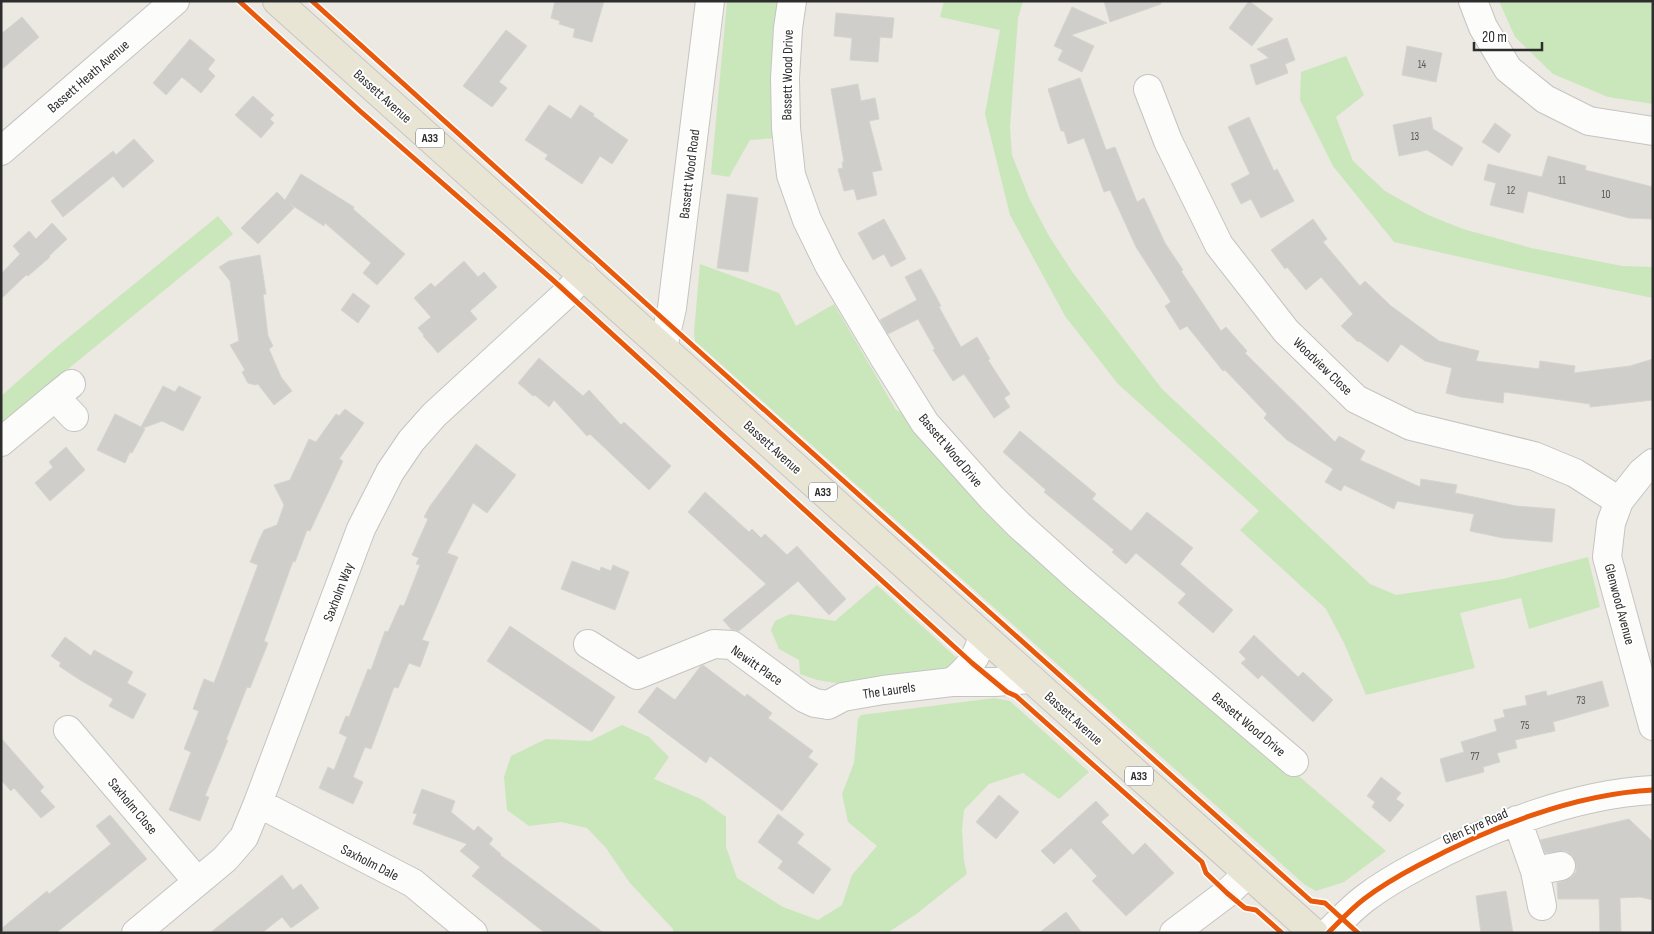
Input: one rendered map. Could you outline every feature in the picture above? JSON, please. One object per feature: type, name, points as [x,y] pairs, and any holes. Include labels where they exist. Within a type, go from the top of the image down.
[{"type":"main road","name":"Bassett Avenue","points":[[277,1],[1314,933]]},
{"type":"street","name":"Bassett Heath Avenue","points":[[1,151],[175,1]]},
{"type":"street","name":"Bassett Wood Road","points":[[663,347],[672,308],[710,1]]},
{"type":"street","name":"Bassett Wood Drive","points":[[792,1],[788,28],[785,78],[786,128],[791,175],[807,220],[829,265],[884,359],[925,423],[1019,526],[1085,585],[1294,762]]},
{"type":"street","points":[[1473,1],[1483,27],[1508,69],[1545,99],[1589,121],[1653,131]]},
{"type":"street","name":"Woodview Close","points":[[1148,89],[1168,141],[1219,245],[1286,331],[1356,399],[1411,426],[1534,456],[1575,473],[1619,501]]},
{"type":"street","name":"Saxholm Way","points":[[136,933],[225,859],[244,837],[361,529],[390,472],[411,441],[434,415],[567,293],[583,276]]},
{"type":"street","points":[[1,442],[63,390],[74,417]]},
{"type":"street","name":"Glenwood Avenue","points":[[1653,463],[1642,472],[1619,501],[1611,522],[1607,557],[1653,726]]},
{"type":"street","points":[[952,682],[965,672],[972,663],[983,636]]},
{"type":"street","name":"Newitt Place","points":[[588,644],[633,686],[714,644],[732,645],[804,698],[815,703],[829,715]]},
{"type":"street","name":"The Laurels","points":[[829,715],[843,697],[952,682],[995,682],[1030,679]]},
{"type":"street","name":"Saxholm Close","points":[[68,730],[197,881]]},
{"type":"street","name":"Glen Eyre Road","points":[[1328,933],[1365,899],[1394,879],[1448,850],[1517,820],[1583,801],[1633,791],[1653,790]]},
{"type":"street","name":"Saxholm Dale","points":[[258,803],[413,883],[473,933]]},
{"type":"street","points":[[1517,820],[1548,868],[1542,906]]},
{"type":"street","points":[[1174,933],[1227,893],[1248,874]]},
{"type":"green space","points":[[727,1],[782,1],[777,138],[750,140],[729,177],[711,174]]},
{"type":"green space","points":[[944,1],[1023,1],[1018,18],[1010,127],[1012,155],[1029,198],[1049,236],[1073,273],[1162,389],[1370,584],[1396,595],[1503,579],[1588,557],[1600,607],[1529,629],[1521,598],[1460,613],[1475,668],[1366,695],[1344,643],[1326,609],[1240,530],[1259,511],[1118,384],[1065,316],[1010,215],[985,114],[1000,30],[940,17]]},
{"type":"green space","points":[[1499,1],[1653,1],[1653,104],[1608,97],[1553,74],[1515,37]]},
{"type":"green space","points":[[1346,56],[1364,95],[1336,117],[1353,161],[1385,191],[1428,215],[1463,229],[1531,248],[1622,266],[1653,267],[1653,298],[1394,242],[1333,166],[1300,100],[1301,72]]},
{"type":"green space","points":[[218,216],[233,234],[62,374],[1,428],[1,396],[58,346]]},
{"type":"green space","points":[[700,264],[779,293],[796,326],[834,304],[896,410],[910,415],[1002,521],[1386,851],[1344,882],[1316,891],[1305,885],[695,341],[694,332]]},
{"type":"green space","points":[[877,585],[959,660],[944,675],[836,683],[817,680],[800,674],[799,660],[779,649],[771,630],[775,621],[790,614],[835,621]]},
{"type":"green space","points":[[994,698],[1010,701],[1089,772],[1059,799],[1023,773],[989,784],[964,810],[962,830],[964,861],[967,874],[915,915],[887,933],[673,933],[673,929],[630,883],[606,848],[587,828],[561,822],[529,826],[507,810],[504,777],[511,756],[546,739],[590,741],[622,725],[649,737],[669,757],[654,779],[701,799],[726,817],[726,847],[737,878],[783,907],[818,920],[842,905],[852,875],[877,846],[848,822],[842,794],[854,763],[858,719],[861,715]]},
{"type":"building","points":[[555,1],[604,1],[592,42],[573,37],[575,29],[559,24],[560,21],[551,18]]},
{"type":"building","points":[[1104,1],[1161,1],[1161,4],[1110,22]]},
{"type":"building","points":[[1249,1],[1273,19],[1252,46],[1229,28]]},
{"type":"building","points":[[1072,7],[1107,23],[1071,35],[1094,46],[1082,72],[1058,60],[1063,50],[1054,46]]},
{"type":"building","points":[[836,13],[894,18],[892,38],[880,37],[878,62],[850,60],[852,38],[834,36]]},
{"type":"building","points":[[22,17],[39,37],[1,70],[1,34]]},
{"type":"building","points":[[506,30],[527,46],[499,82],[507,88],[492,107],[463,86]]},
{"type":"building","points":[[1287,38],[1295,60],[1285,64],[1288,73],[1256,85],[1250,65],[1269,58],[1257,49]]},
{"type":"building","points":[[190,39],[215,60],[208,69],[215,76],[201,93],[182,77],[166,95],[153,83]]},
{"type":"building","points":[[1407,46],[1442,53],[1436,82],[1402,75]]},
{"type":"building","points":[[1080,78],[1106,150],[1115,147],[1137,202],[1144,198],[1165,243],[1183,270],[1181,271],[1221,331],[1226,327],[1247,351],[1245,353],[1335,442],[1339,436],[1365,451],[1360,460],[1420,487],[1421,479],[1457,485],[1455,493],[1516,506],[1555,509],[1552,542],[1503,538],[1470,531],[1474,514],[1397,501],[1394,509],[1344,485],[1341,491],[1325,482],[1333,469],[1287,440],[1264,418],[1267,414],[1225,370],[1223,371],[1187,326],[1180,330],[1165,306],[1171,302],[1136,247],[1110,190],[1104,192],[1084,138],[1068,144],[1064,131],[1061,131],[1048,89]]},
{"type":"building","points":[[858,84],[861,101],[875,98],[879,119],[869,121],[882,170],[872,172],[877,195],[857,200],[854,189],[844,191],[838,169],[843,168],[842,162],[844,162],[831,89]]},
{"type":"building","points":[[253,96],[274,115],[270,119],[274,123],[261,138],[235,115]]},
{"type":"building","points":[[549,105],[571,119],[580,105],[628,140],[612,164],[600,156],[582,184],[545,159],[548,155],[525,140]]},
{"type":"building","points":[[1249,117],[1274,171],[1277,169],[1294,201],[1261,218],[1251,199],[1241,204],[1231,184],[1250,174],[1228,127]]},
{"type":"building","points":[[1431,117],[1433,129],[1463,148],[1452,166],[1427,150],[1399,156],[1393,125]]},
{"type":"building","points":[[1495,123],[1511,135],[1499,153],[1482,142]]},
{"type":"building","points":[[134,139],[154,161],[123,188],[113,176],[63,217],[51,201],[113,151],[116,155]]},
{"type":"building","points":[[1548,156],[1586,166],[1585,170],[1653,187],[1653,219],[1629,218],[1528,191],[1523,213],[1490,205],[1496,183],[1484,180],[1488,164],[1542,177]]},
{"type":"building","points":[[301,174],[354,207],[353,209],[405,254],[377,285],[363,273],[371,263],[325,223],[324,226],[290,204],[294,208],[258,244],[241,228],[277,192],[285,200]]},
{"type":"building","points":[[727,194],[758,198],[748,272],[717,268]]},
{"type":"building","points":[[884,219],[906,259],[891,267],[884,254],[873,260],[858,233]]},
{"type":"building","points":[[1313,219],[1327,239],[1323,242],[1360,286],[1365,281],[1391,306],[1439,341],[1479,351],[1476,361],[1539,369],[1540,361],[1575,366],[1574,373],[1630,366],[1653,359],[1653,400],[1590,407],[1590,404],[1504,392],[1503,403],[1446,393],[1452,368],[1425,361],[1401,344],[1388,362],[1358,342],[1341,326],[1353,314],[1321,277],[1306,290],[1287,267],[1285,269],[1271,250]]},
{"type":"building","points":[[52,223],[67,239],[50,257],[28,276],[26,275],[1,299],[1,274],[20,254],[13,246],[29,231],[36,239]]},
{"type":"building","points":[[260,255],[266,294],[263,294],[268,336],[273,346],[269,349],[281,377],[292,391],[274,405],[258,384],[248,383],[242,372],[245,370],[230,345],[239,341],[230,281],[219,267],[229,261]]},
{"type":"building","points":[[464,261],[478,277],[484,272],[497,287],[470,311],[477,319],[438,353],[418,328],[431,317],[414,298],[431,283],[435,287]]},
{"type":"building","points":[[921,269],[961,347],[977,337],[990,359],[988,360],[1010,394],[1004,398],[1010,407],[994,418],[964,374],[953,381],[933,350],[935,349],[918,319],[888,334],[880,320],[917,300],[905,277]]},
{"type":"building","points":[[353,293],[370,306],[358,323],[341,310]]},
{"type":"building","points":[[539,358],[583,396],[589,390],[621,425],[624,422],[671,466],[649,490],[590,434],[587,436],[554,400],[549,407],[518,383]]},
{"type":"building","points":[[163,386],[175,392],[179,386],[201,397],[183,431],[162,421],[143,428],[145,429],[125,463],[97,450],[115,414],[141,427]]},
{"type":"building","points":[[345,409],[364,423],[339,459],[343,461],[310,531],[307,530],[295,562],[293,561],[264,641],[268,643],[250,688],[247,687],[226,740],[228,740],[205,796],[209,797],[200,821],[169,810],[191,752],[184,749],[199,711],[193,709],[204,679],[214,683],[258,565],[250,562],[264,530],[277,525],[284,505],[274,485],[290,480],[309,439],[316,442],[336,414],[339,416]]},
{"type":"building","points":[[1020,431],[1096,494],[1092,499],[1131,531],[1147,512],[1193,548],[1180,564],[1233,610],[1213,633],[1178,603],[1186,594],[1136,553],[1126,564],[1112,552],[1114,550],[1044,492],[1046,490],[1003,452]]},
{"type":"building","points":[[476,444],[516,475],[487,513],[473,503],[447,553],[458,557],[422,640],[429,642],[420,667],[409,663],[398,688],[394,687],[371,749],[365,747],[353,777],[363,782],[353,804],[319,788],[328,767],[334,770],[347,737],[339,733],[346,716],[349,717],[368,669],[371,670],[385,631],[388,632],[400,605],[404,606],[420,565],[416,564],[419,558],[412,555],[428,519],[424,517]]},
{"type":"building","points":[[66,447],[85,470],[50,501],[35,483],[53,467],[49,462]]},
{"type":"building","points":[[705,492],[749,532],[752,529],[761,538],[765,534],[787,555],[797,546],[846,599],[829,615],[798,581],[739,631],[731,629],[723,620],[766,584],[688,512]]},
{"type":"building","points":[[572,561],[600,571],[601,567],[611,571],[613,565],[629,572],[615,610],[561,589]]},
{"type":"building","points":[[510,626],[615,697],[592,732],[487,661]]},
{"type":"building","points":[[1254,635],[1298,677],[1303,672],[1333,700],[1313,722],[1262,675],[1258,679],[1241,663],[1246,659],[1239,652]]},
{"type":"building","points":[[65,637],[91,656],[94,650],[133,672],[127,683],[146,694],[133,719],[109,706],[113,699],[59,666],[61,663],[51,656]]},
{"type":"building","points":[[703,665],[745,697],[747,694],[772,713],[768,718],[813,751],[808,757],[818,764],[782,811],[710,756],[706,763],[638,712],[657,687],[675,700]]},
{"type":"building","points":[[1602,681],[1609,706],[1553,722],[1555,731],[1515,740],[1517,748],[1497,753],[1500,762],[1483,767],[1484,772],[1446,782],[1440,759],[1464,752],[1461,742],[1497,731],[1494,720],[1505,717],[1503,710],[1527,705],[1525,696],[1546,691],[1547,696]]},
{"type":"building","points":[[1,738],[44,787],[40,791],[55,807],[41,818],[14,788],[11,791],[1,780]]},
{"type":"building","points":[[1381,777],[1401,793],[1396,799],[1404,805],[1390,822],[1372,807],[1375,802],[1367,796]]},
{"type":"building","points":[[422,789],[455,801],[451,812],[474,831],[478,826],[493,839],[489,844],[500,855],[604,933],[545,933],[472,876],[480,867],[460,851],[467,844],[413,824],[417,814],[413,813]]},
{"type":"building","points":[[999,795],[1019,812],[996,839],[976,822]]},
{"type":"building","points":[[1096,801],[1109,815],[1101,822],[1133,855],[1145,843],[1174,873],[1126,916],[1092,881],[1097,876],[1071,848],[1054,864],[1041,851]]},
{"type":"building","points":[[778,814],[804,834],[797,843],[831,869],[813,894],[778,868],[783,861],[758,842]]},
{"type":"building","points":[[110,815],[147,859],[56,933],[1,933],[1,929],[47,891],[49,894],[111,844],[96,826]]},
{"type":"building","points":[[1629,819],[1653,842],[1653,900],[1640,897],[1620,898],[1621,933],[1600,933],[1599,899],[1558,899],[1557,883],[1571,878],[1576,872],[1573,856],[1566,851],[1545,853],[1540,840]]},
{"type":"building","points":[[282,875],[293,890],[301,884],[319,908],[291,928],[282,917],[262,933],[210,933]]},
{"type":"building","points":[[1506,891],[1513,933],[1481,933],[1476,896]]},
{"type":"building","points":[[1066,912],[1082,933],[1039,933]]},
{"type":"cycle path","points":[[239,1],[360,111],[554,281],[972,663],[1007,692],[1016,696],[1202,862],[1206,873],[1227,893],[1245,908],[1256,910],[1282,933]]},
{"type":"cycle path","points":[[312,1],[1311,901],[1325,903],[1358,933]]},
{"type":"cycle path","points":[[1328,933],[1370,894],[1419,865],[1474,838],[1532,815],[1562,806],[1593,798],[1653,790]]}]
